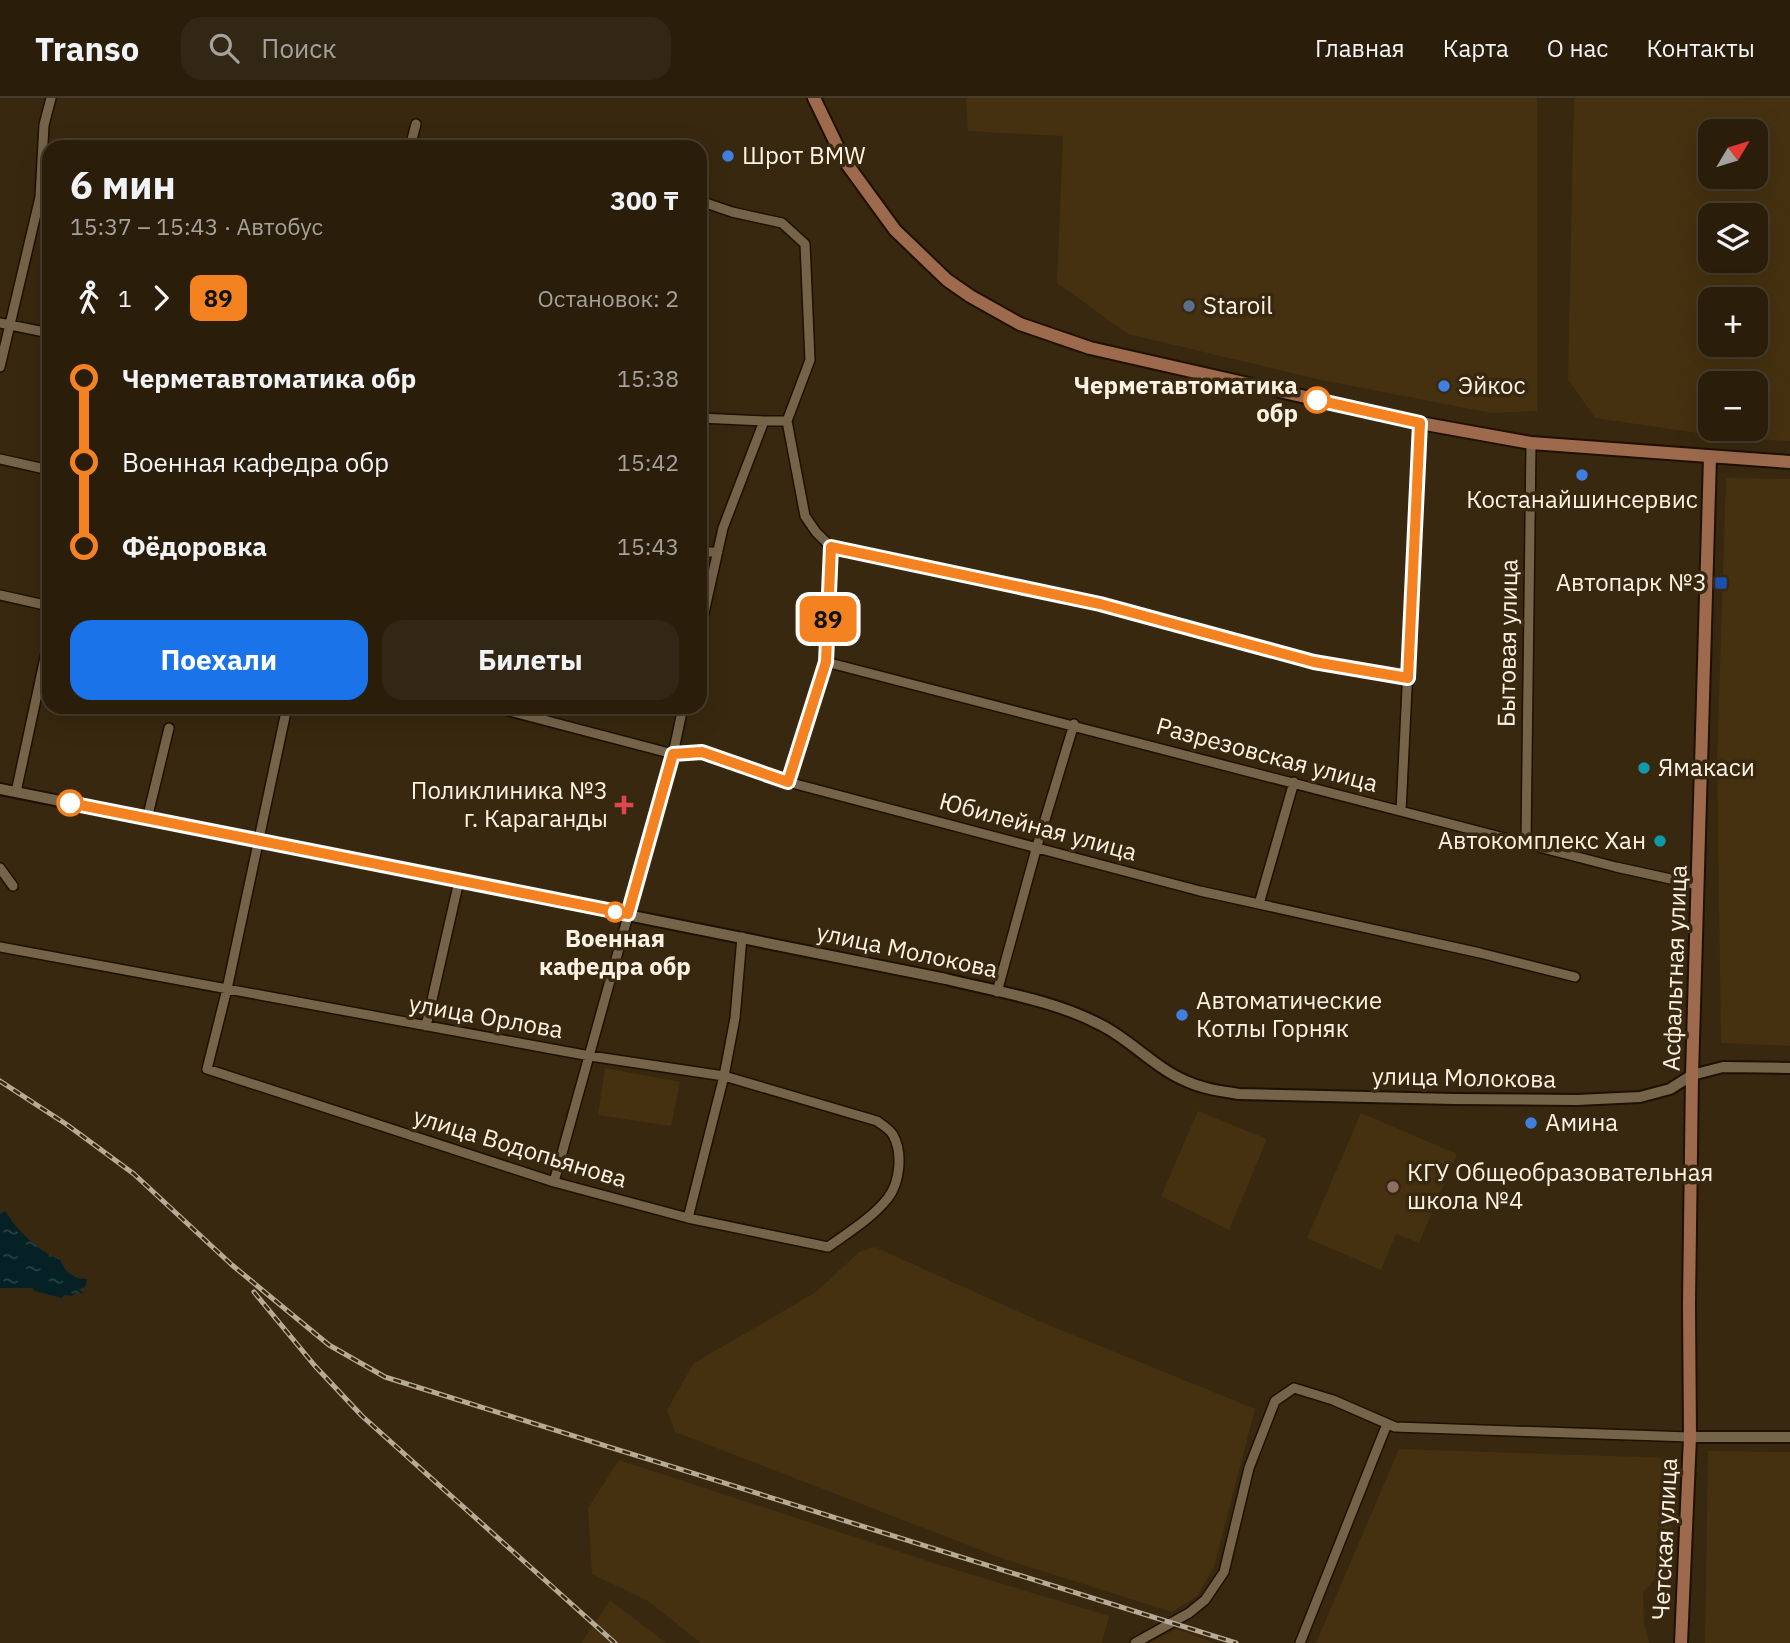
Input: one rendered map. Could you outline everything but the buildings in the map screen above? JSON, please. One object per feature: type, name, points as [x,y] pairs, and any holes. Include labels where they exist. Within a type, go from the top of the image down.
[{"type":"main road","points":[[814,98],[844,160],[894,230],[947,280],[1020,324],[1090,348],[1420,423],[1531,443],[1790,462]]},
{"type":"main road","name":"Асфальтная улица","points":[[1690,1437],[1692,1075],[1710,457]]},
{"type":"main road","name":"Четская улица","points":[[1681,1643],[1690,1437]]},
{"type":"street","points":[[43,140],[51,98]]},
{"type":"street","points":[[412,140],[416,124]]},
{"type":"street","points":[[0,367],[5,324],[40,197],[42,161]]},
{"type":"street","points":[[707,203],[782,223],[805,244],[810,360],[787,421],[805,516],[831,547],[1100,604],[1314,662],[1408,678]]},
{"type":"street","points":[[5,324],[42,332]]},
{"type":"street","points":[[707,418],[787,421]]},
{"type":"street","points":[[707,600],[723,528],[764,421]]},
{"type":"street","points":[[1401,811],[1420,423]]},
{"type":"street","name":"Бытовая улица","points":[[1526,842],[1531,443]]},
{"type":"street","points":[[0,459],[42,468]]},
{"type":"street","points":[[788,782],[826,662],[831,547]]},
{"type":"street","points":[[707,552],[718,552]]},
{"type":"street","points":[[0,595],[42,605]]},
{"type":"street","name":"Разрезовская улица","points":[[826,662],[1074,724],[1616,867],[1698,885]]},
{"type":"street","points":[[16,792],[42,671]]},
{"type":"street","points":[[227,989],[285,714]]},
{"type":"street","name":"Юбилейная улица","points":[[521,714],[673,754],[702,752],[788,782],[1200,891],[1480,953],[1574,977]]},
{"type":"street","points":[[554,1182],[673,754],[682,714]]},
{"type":"street","points":[[997,992],[1074,724]]},
{"type":"street","points":[[147,819],[169,728]]},
{"type":"street","points":[[1259,904],[1294,782]]},
{"type":"street","name":"улица Молокова","points":[[0,789],[742,937],[946,979],[1065,1008],[1103,1025],[1185,1081],[1208,1089],[1239,1094],[1577,1100],[1640,1097],[1670,1089],[1692,1075],[1723,1067],[1790,1068]]},
{"type":"street","points":[[0,868],[13,886]]},
{"type":"street","points":[[426,1026],[459,881]]},
{"type":"street","points":[[688,1217],[724,1076],[735,1018],[742,937]]},
{"type":"street","name":"улица Орлова","points":[[0,947],[590,1056],[724,1076],[877,1121],[893,1133],[899,1153],[899,1170],[889,1196]]},
{"type":"street","name":"улица Водопьянова","points":[[227,989],[207,1069],[554,1182],[688,1217],[828,1247],[863,1222],[889,1196]]},
{"type":"street","points":[[1135,1643],[1189,1613],[1205,1600],[1224,1572],[1249,1468],[1275,1401],[1294,1388],[1333,1400],[1395,1427],[1690,1437],[1790,1437]]},
{"type":"street","points":[[1300,1643],[1387,1423]]},
{"type":"shaded area","points":[[966,98],[1537,98],[1537,411],[1491,413],[1321,380],[1128,334],[1057,283],[1063,136],[968,131]]},
{"type":"shaded area","points":[[1574,98],[1790,98],[1790,441],[1768,440],[1768,371],[1698,371],[1698,433],[1595,418],[1568,379]]},
{"type":"shaded area","points":[[1726,478],[1790,479],[1790,1046],[1721,1043],[1717,761]]},
{"type":"shaded area","points":[[605,1068],[680,1082],[671,1126],[598,1115]]},
{"type":"shaded area","points":[[1198,1111],[1267,1139],[1229,1230],[1161,1196]]},
{"type":"shaded area","points":[[1361,1113],[1457,1154],[1419,1243],[1396,1234],[1381,1270],[1307,1238]]},
{"type":"shaded area","points":[[875,1247],[1039,1321],[1255,1409],[1214,1567],[1197,1596],[1172,1612],[1004,1559],[675,1432],[667,1410],[694,1363],[816,1292],[859,1252]]},
{"type":"shaded area","points":[[1399,1449],[1671,1458],[1672,1562],[1643,1592],[1644,1623],[1649,1643],[1316,1643]]},
{"type":"shaded area","points":[[1708,1451],[1790,1452],[1790,1643],[1705,1643]]},
{"type":"shaded area","points":[[619,1460],[940,1565],[1109,1616],[1102,1643],[701,1643],[648,1601],[592,1574],[588,1508]]},
{"type":"shaded area","points":[[610,1600],[666,1643],[581,1643]]},
{"type":"shaded area","points":[[1176,1629],[1215,1643],[1149,1643]]},
{"type":"water","points":[[5,1211],[30,1240],[43,1251],[60,1258],[69,1273],[77,1278],[87,1279],[85,1287],[79,1289],[84,1294],[64,1295],[62,1298],[32,1288],[0,1288],[0,1214]]},
{"type":"railway","points":[[0,1081],[66,1124],[134,1174],[232,1265],[329,1345],[385,1377],[1236,1643]]},
{"type":"railway","points":[[254,1292],[315,1366],[362,1416],[615,1643]]},
{"type":"bus line","name":"89","points":[[70,803],[628,914],[673,754],[702,752],[788,782],[826,662],[831,547],[1100,604],[1314,662],[1408,678],[1420,423],[1317,400]]},
{"type":"place","name":"Шрот BMW","points":[[728,156]]},
{"type":"place","name":"Staroil","points":[[1189,306]]},
{"type":"place","name":"Эйкос","points":[[1444,386]]},
{"type":"place","name":"Черметавтоматика обр","points":[[1317,400]]},
{"type":"place","name":"Костанайшинсервис","points":[[1582,475]]},
{"type":"place","name":"Автопарк №3","points":[[1721,583]]},
{"type":"place","name":"Ямакаси","points":[[1644,768]]},
{"type":"place","name":"Поликлиника №3 г. Караганды","points":[[624,805]]},
{"type":"place","name":"Автокомплекс Хан","points":[[1660,841]]},
{"type":"place","name":"Военная кафедра обр","points":[[615,912]]},
{"type":"place","name":"Автоматические Котлы Горняк","points":[[1182,1015]]},
{"type":"place","name":"Амина","points":[[1531,1123]]},
{"type":"place","name":"КГУ Общеобразовательная школа №4","points":[[1393,1187]]}]
